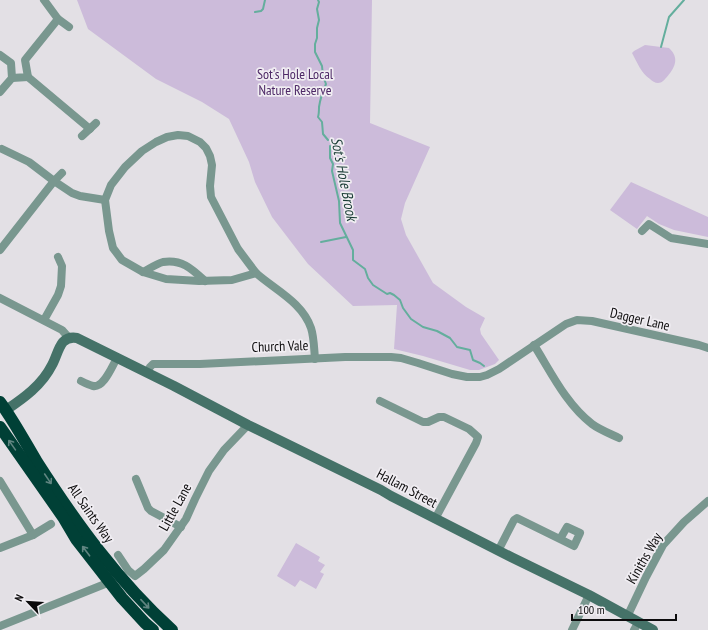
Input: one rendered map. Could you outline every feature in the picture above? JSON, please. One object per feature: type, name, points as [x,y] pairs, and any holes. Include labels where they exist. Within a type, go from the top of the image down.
[{"type":"highway","name":"All Saints Way","points":[[2,409],[66,505],[107,562],[122,598],[153,630]]},
{"type":"highway","name":"All Saints Way","points":[[0,427],[63,517],[76,539],[114,579],[172,630]]},
{"type":"street","points":[[44,0],[58,19],[69,26]]},
{"type":"street","points":[[11,64],[25,60],[58,19]]},
{"type":"street","points":[[0,55],[11,64],[12,78],[0,92]]},
{"type":"street","points":[[25,60],[28,77],[90,129]]},
{"type":"street","points":[[12,78],[28,77]]},
{"type":"street","points":[[82,136],[96,122]]},
{"type":"street","points":[[256,273],[232,280],[205,281],[166,279],[143,272],[122,260],[113,248],[109,231],[105,200],[111,185],[125,167],[156,142],[167,137],[178,135],[188,136],[200,142],[206,148],[210,156],[212,166],[210,186],[211,197],[238,249],[256,273],[295,304],[305,314],[311,326],[315,359]]},
{"type":"street","points":[[2,149],[29,162],[72,193],[80,196],[105,200]]},
{"type":"street","points":[[0,250],[54,181],[62,173]]},
{"type":"street","points":[[642,231],[649,224],[671,238],[708,244]]},
{"type":"street","points":[[44,320],[62,286],[62,266],[58,257]]},
{"type":"street","points":[[143,272],[162,262],[178,262],[191,269],[205,281]]},
{"type":"street","points":[[0,298],[62,330],[69,338]]},
{"type":"street","name":"Dagger Lane","points":[[566,324],[577,320],[592,321],[708,348]]},
{"type":"street","name":"Church Vale","points":[[147,372],[153,364],[200,364],[391,357],[401,358],[452,374],[467,377],[480,377],[499,369],[566,324]]},
{"type":"street","points":[[2,409],[20,401],[38,385],[52,365],[62,344],[69,338],[73,337],[81,339],[116,358],[147,372]]},
{"type":"street","points":[[534,345],[567,398],[578,412],[593,425],[620,438]]},
{"type":"street","points":[[81,381],[94,386],[100,384],[107,376],[116,358]]},
{"type":"street","name":"Hallam Street","points":[[147,372],[382,490],[498,551],[589,595],[627,617],[636,626],[652,630]]},
{"type":"street","points":[[380,401],[423,422],[444,417],[469,429],[478,437],[435,519]]},
{"type":"street","name":"Little Lane","points":[[118,555],[134,576],[144,569],[164,550],[186,519],[209,471],[224,450],[248,424]]},
{"type":"street","points":[[136,479],[151,512],[181,527]]},
{"type":"street","points":[[0,481],[33,535]]},
{"type":"street","name":"Kiniths Way","points":[[627,617],[663,545],[684,522],[708,501]]},
{"type":"street","points":[[498,551],[514,520],[517,518],[560,539]]},
{"type":"street","points":[[0,548],[33,535],[51,524]]},
{"type":"street","points":[[0,626],[114,579]]},
{"type":"street","points":[[572,630],[589,595]]},
{"type":"green space","name":"Sot's Hole Local Nature Reserve","points":[[77,0],[372,0],[370,123],[430,147],[405,203],[401,219],[406,235],[433,283],[466,307],[485,318],[480,329],[481,334],[499,360],[495,364],[479,370],[470,370],[394,349],[397,305],[353,306],[308,264],[272,217],[255,182],[249,162],[229,119],[202,102],[156,79],[88,29]]},
{"type":"green space","points":[[645,45],[669,48],[674,56],[674,67],[661,82],[655,82],[644,74],[632,53]]},
{"type":"green space","points":[[631,182],[708,217],[708,237],[674,230],[659,224],[647,216],[637,229],[610,210]]},
{"type":"green space","points":[[296,543],[320,557],[318,561],[325,565],[320,572],[324,574],[316,589],[300,580],[295,587],[277,576]]},
{"type":"waterway","points":[[255,12],[263,9],[265,0]]},
{"type":"waterway","name":"Sot's Hole Brook","points":[[318,0],[319,2],[317,9],[319,20],[315,52],[322,66],[326,84],[320,101],[318,117],[322,122],[323,134],[328,140]]},
{"type":"waterway","points":[[661,47],[669,17],[684,0]]},
{"type":"waterway","name":"Sot's Hole Brook","points":[[330,146],[330,158],[333,164],[332,171],[339,201],[340,223],[353,250],[353,260],[365,269],[368,278],[373,285],[387,294],[390,293],[394,295],[400,300],[403,308],[411,319],[423,327],[437,331],[450,338],[457,347],[470,350],[473,360],[484,366]]},
{"type":"waterway","points":[[321,242],[346,237]]}]
